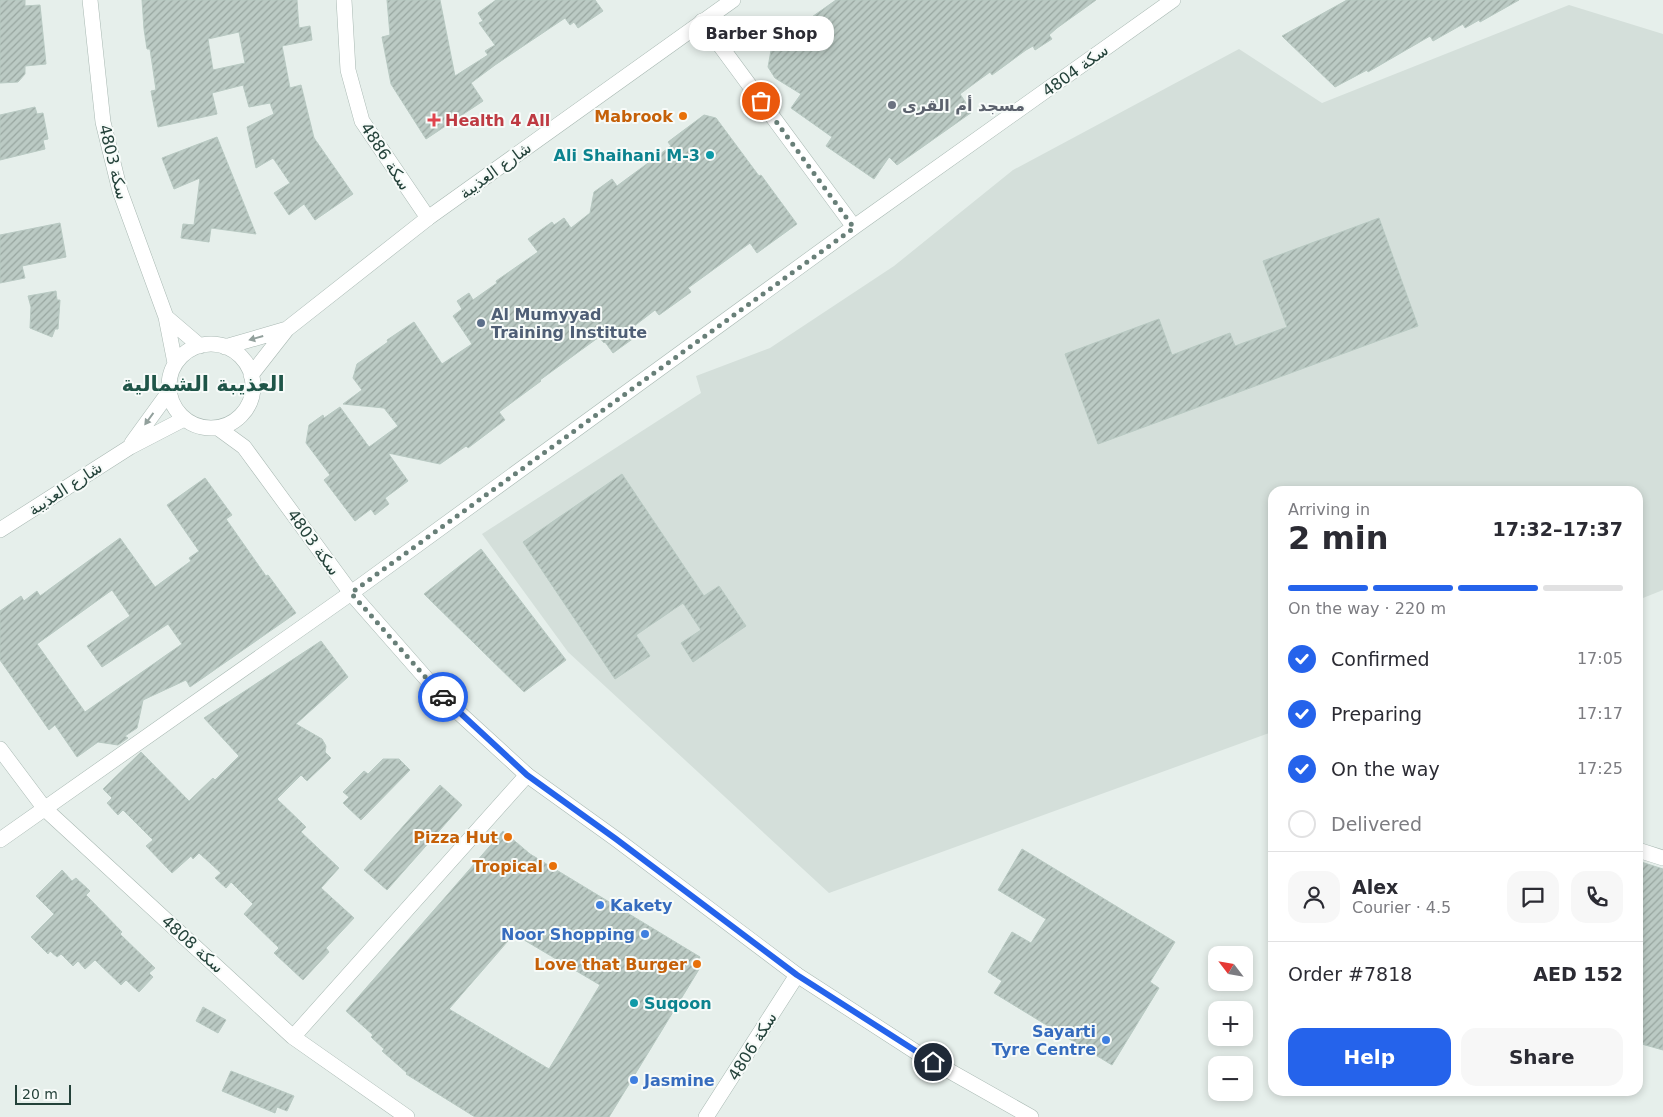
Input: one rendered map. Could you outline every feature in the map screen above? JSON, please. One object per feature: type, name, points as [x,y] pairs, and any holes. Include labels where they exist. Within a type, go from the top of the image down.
[{"type":"street","name":"سكة 4803","points":[[90,0],[103,122],[120,191],[166,317],[175,363]]},
{"type":"street","name":"سكة 4886","points":[[344,0],[348,70],[362,121],[428,218]]},
{"type":"street","name":"شارع العذيبة","points":[[251,375],[287,329],[428,218],[733,0]]},
{"type":"street","name":"سكة 4804","points":[[0,840],[351,593],[854,228],[1173,0]]},
{"type":"street","points":[[702,21],[854,228]]},
{"type":"street","name":"سكة 4803","points":[[166,317],[200,346]]},
{"type":"street","name":"شارع العذيبة","points":[[225,347],[287,329]]},
{"type":"street","points":[[213,344],[225,347],[241,358],[248,366],[253,386],[251,398],[247,408],[233,422],[218,428],[194,426],[184,419],[174,407],[169,392],[171,372],[175,363],[182,356],[200,346],[213,344]]},
{"type":"street","name":"شارع العذيبة","points":[[130,447],[169,392]]},
{"type":"street","name":"سكة 4803","points":[[240,417],[244,447]]},
{"type":"street","name":"شارع العذيبة","points":[[1,528],[130,447],[184,419]]},
{"type":"street","name":"سكة 4803","points":[[218,428],[244,447],[351,593],[446,700],[527,775],[616,839],[797,975],[916,1052],[1031,1117]]},
{"type":"street","name":"سكة 4808","points":[[0,749],[45,809],[293,1036],[407,1117]]},
{"type":"street","points":[[293,1036],[527,775]]},
{"type":"street","points":[[1643,852],[1663,858]]},
{"type":"street","name":"سكة 4806","points":[[706,1117],[797,975]]},
{"type":"shaded area","points":[[1569,5],[1663,34],[1663,590],[1643,598],[1643,486],[1268,486],[1268,733],[829,893],[568,652],[482,534],[701,393],[696,376],[770,348],[894,266],[1013,170],[1239,49],[1322,103]]},
{"type":"building","points":[[0,0],[25,0],[25,6],[40,5],[46,64],[25,66],[25,74],[18,82],[0,83]]},
{"type":"building","points":[[142,0],[297,0],[299,28],[310,26],[312,40],[282,46],[290,88],[301,85],[314,138],[353,194],[315,220],[304,204],[289,215],[274,193],[290,183],[273,158],[256,168],[247,127],[274,114],[270,103],[249,107],[243,85],[212,93],[217,114],[158,127],[151,91],[156,90],[150,49],[147,49]],"holes":[[[239,32],[245,63],[213,70],[208,39]]]},
{"type":"building","points":[[387,0],[440,0],[455,76],[488,55],[485,51],[495,45],[479,23],[483,21],[478,13],[496,0],[595,0],[603,11],[578,28],[574,22],[570,25],[565,18],[495,65],[471,83],[483,101],[426,139],[391,84],[382,37],[390,35]]},
{"type":"building","points":[[836,0],[1096,0],[1049,35],[1052,39],[1035,50],[1033,46],[1026,50],[992,75],[990,72],[960,94],[972,112],[897,165],[889,157],[874,179],[826,146],[832,137],[791,108],[801,94],[775,78],[768,67],[772,45]]},
{"type":"building","points":[[1347,0],[1519,0],[1480,22],[1479,20],[1465,28],[1463,24],[1433,41],[1430,36],[1368,72],[1367,70],[1335,87],[1282,36]]},
{"type":"building","points":[[35,107],[37,114],[43,113],[48,139],[43,140],[45,149],[0,160],[0,115]]},
{"type":"building","points":[[704,115],[716,118],[797,224],[757,253],[750,243],[688,288],[691,292],[659,315],[655,310],[633,327],[638,335],[613,353],[599,337],[499,412],[505,420],[468,448],[466,446],[440,464],[388,453],[408,481],[385,498],[389,504],[375,515],[371,509],[355,521],[324,480],[330,475],[306,443],[309,425],[323,415],[324,418],[340,407],[369,447],[398,426],[384,408],[343,404],[362,390],[353,378],[357,364],[388,342],[387,340],[414,322],[442,364],[472,344],[453,316],[462,309],[457,301],[469,293],[473,300],[497,283],[496,281],[538,252],[528,239],[552,222],[554,225],[564,218],[571,228],[590,213],[594,192],[612,179],[617,186],[671,146],[668,142]]},
{"type":"building","points":[[217,137],[256,234],[211,228],[209,242],[181,238],[183,224],[194,225],[200,178],[174,189],[162,158]]},
{"type":"building","points":[[1379,218],[1418,326],[1098,444],[1065,354],[1159,319],[1172,355],[1230,333],[1235,346],[1287,327],[1263,261]]},
{"type":"building","points":[[60,223],[66,257],[22,266],[25,278],[0,283],[0,235]]},
{"type":"building","points":[[56,291],[57,300],[60,300],[58,329],[55,329],[52,337],[30,328],[31,307],[28,296]]},
{"type":"building","points":[[622,474],[704,596],[719,586],[746,626],[693,662],[681,643],[701,630],[683,603],[636,635],[650,656],[615,679],[523,542]]},
{"type":"building","points":[[205,478],[232,515],[226,519],[266,576],[268,575],[296,613],[190,687],[186,680],[143,700],[137,728],[125,736],[128,738],[118,745],[98,742],[77,757],[55,725],[49,730],[0,660],[0,611],[21,596],[24,601],[37,591],[40,596],[120,538],[155,587],[191,561],[189,558],[199,551],[167,505]],"holes":[[[112,590],[130,616],[87,646],[102,667],[168,624],[182,644],[85,712],[37,644]]]},
{"type":"building","points":[[481,549],[566,660],[524,692],[424,594]]},
{"type":"building","points":[[321,641],[348,677],[296,724],[322,739],[326,746],[325,752],[331,758],[307,781],[301,775],[277,799],[306,827],[301,832],[339,868],[321,888],[354,918],[326,948],[329,952],[303,980],[274,953],[279,948],[244,914],[253,904],[231,882],[226,888],[215,878],[221,873],[199,853],[193,859],[191,856],[172,873],[146,846],[153,840],[123,810],[118,815],[107,803],[112,798],[103,789],[141,752],[189,801],[213,778],[215,780],[239,756],[204,718]]},
{"type":"building","points":[[383,759],[399,759],[410,770],[361,820],[343,803],[349,797],[343,792],[364,771],[368,774]]},
{"type":"building","points":[[440,785],[462,805],[387,890],[364,870]]},
{"type":"building","name":"Suqoon","points":[[503,831],[530,854],[700,957],[697,963],[701,966],[609,1117],[475,1117],[406,1074],[382,1051],[384,1049],[371,1037],[373,1035],[346,1011]],"holes":[[[514,934],[600,985],[549,1069],[449,1009]]]},
{"type":"building","points":[[1022,849],[1175,942],[1150,982],[1159,988],[1112,1065],[994,993],[1002,981],[988,972],[1012,932],[1031,943],[1046,919],[998,890]]},
{"type":"building","points":[[1643,863],[1663,869],[1663,1050],[1643,1044]]},
{"type":"building","points":[[62,870],[72,881],[76,878],[90,891],[86,895],[122,932],[120,934],[155,968],[149,973],[153,977],[139,992],[126,980],[121,985],[95,960],[85,969],[78,961],[73,966],[61,954],[57,957],[50,951],[48,954],[31,937],[54,914],[36,896]]},
{"type":"building","points":[[203,1007],[226,1020],[218,1033],[196,1021]]},
{"type":"building","points":[[231,1071],[294,1096],[287,1111],[277,1107],[275,1113],[222,1091]]},
{"type":"way so far","points":[[443,697],[351,593],[854,228],[761,101]]},
{"type":"place","name":"Barber Shop","points":[[761,101]]},
{"type":"place","name":"مسجد أم القرى","points":[[892,105]]},
{"type":"place","name":"Mabrook","points":[[683,116]]},
{"type":"place","name":"Health 4 All","points":[[434,120]]},
{"type":"place","name":"Ali Shaihani M-3","points":[[710,155]]},
{"type":"place","name":"Al Mumyyad Training Institute","points":[[481,323]]},
{"type":"place","name":"Pizza Hut","points":[[508,837]]},
{"type":"place","name":"Tropical","points":[[553,866]]},
{"type":"place","name":"Kakety","points":[[600,905]]},
{"type":"place","name":"Noor Shopping","points":[[645,934]]},
{"type":"place","name":"Love that Burger","points":[[697,964]]},
{"type":"place","name":"Suqoon","points":[[634,1003]]},
{"type":"place","name":"Sayarti Tyre Centre","points":[[1106,1040]]},
{"type":"place","name":"Jasmine","points":[[634,1080]]},
{"type":"district","name":"العذيبة الشمالية","points":[[203,384]]},
{"type":"route","points":[[443,697],[527,775],[616,839],[797,975],[933,1062]]}]
